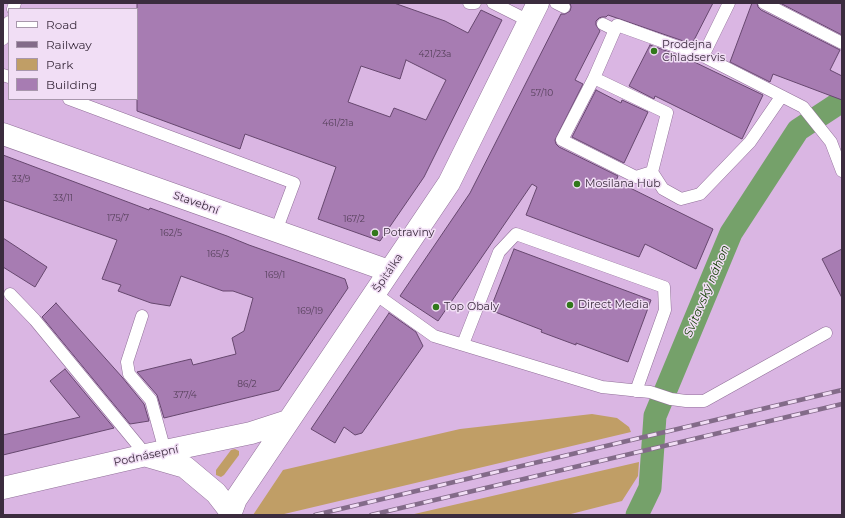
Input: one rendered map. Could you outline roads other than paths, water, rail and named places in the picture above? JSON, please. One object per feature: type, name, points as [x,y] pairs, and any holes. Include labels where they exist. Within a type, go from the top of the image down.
[{"type":"street","name":"Špitálka","points":[[230,513],[236,500],[288,421],[449,182],[534,12]]},
{"type":"street","name":"Stavební","points":[[3,134],[389,271]]},
{"type":"street","name":"Podnásepní","points":[[3,488],[251,433],[288,421]]},
{"type":"street","name":"Špitálka","points":[[156,453],[185,467],[216,492],[230,513]]},
{"type":"lane","points":[[469,3],[475,3]]},
{"type":"lane","points":[[493,3],[534,12]]},
{"type":"lane","points":[[703,56],[729,3]]},
{"type":"lane","points":[[764,3],[842,43]]},
{"type":"lane","points":[[603,24],[615,30]]},
{"type":"lane","points":[[3,39],[8,25]]},
{"type":"lane","points":[[652,172],[636,177],[562,140],[594,78],[617,25],[703,56],[803,107],[831,142],[842,171]]},
{"type":"lane","points":[[594,78],[667,113],[652,172],[663,189],[681,199],[700,194],[750,142],[781,97]]},
{"type":"lane","points":[[72,100],[294,182],[276,231]]},
{"type":"lane","points":[[463,344],[499,252],[516,234],[664,287],[665,310],[636,390]]},
{"type":"lane","points":[[374,293],[434,336],[602,387],[650,392],[671,399],[686,401],[704,402],[826,333]]},
{"type":"lane","points":[[10,294],[156,453]]},
{"type":"lane","points":[[142,316],[127,362],[130,374],[151,400],[156,453]]},
{"type":"waterway","name":"Svitavský náhon","points":[[637,515],[650,488],[655,416],[731,233],[798,130],[842,101]]},
{"type":"railway","points":[[315,515],[842,390]]},
{"type":"railway","points":[[371,515],[842,404]]},
{"type":"place","name":"Prodejna Chladservis","points":[[654,51]]},
{"type":"place","name":"Mosilana Hub","points":[[577,184]]},
{"type":"place","name":"Potraviny","points":[[375,233]]},
{"type":"place","name":"Direct Media","points":[[570,305]]},
{"type":"place","name":"Top Obaly","points":[[436,307]]}]
